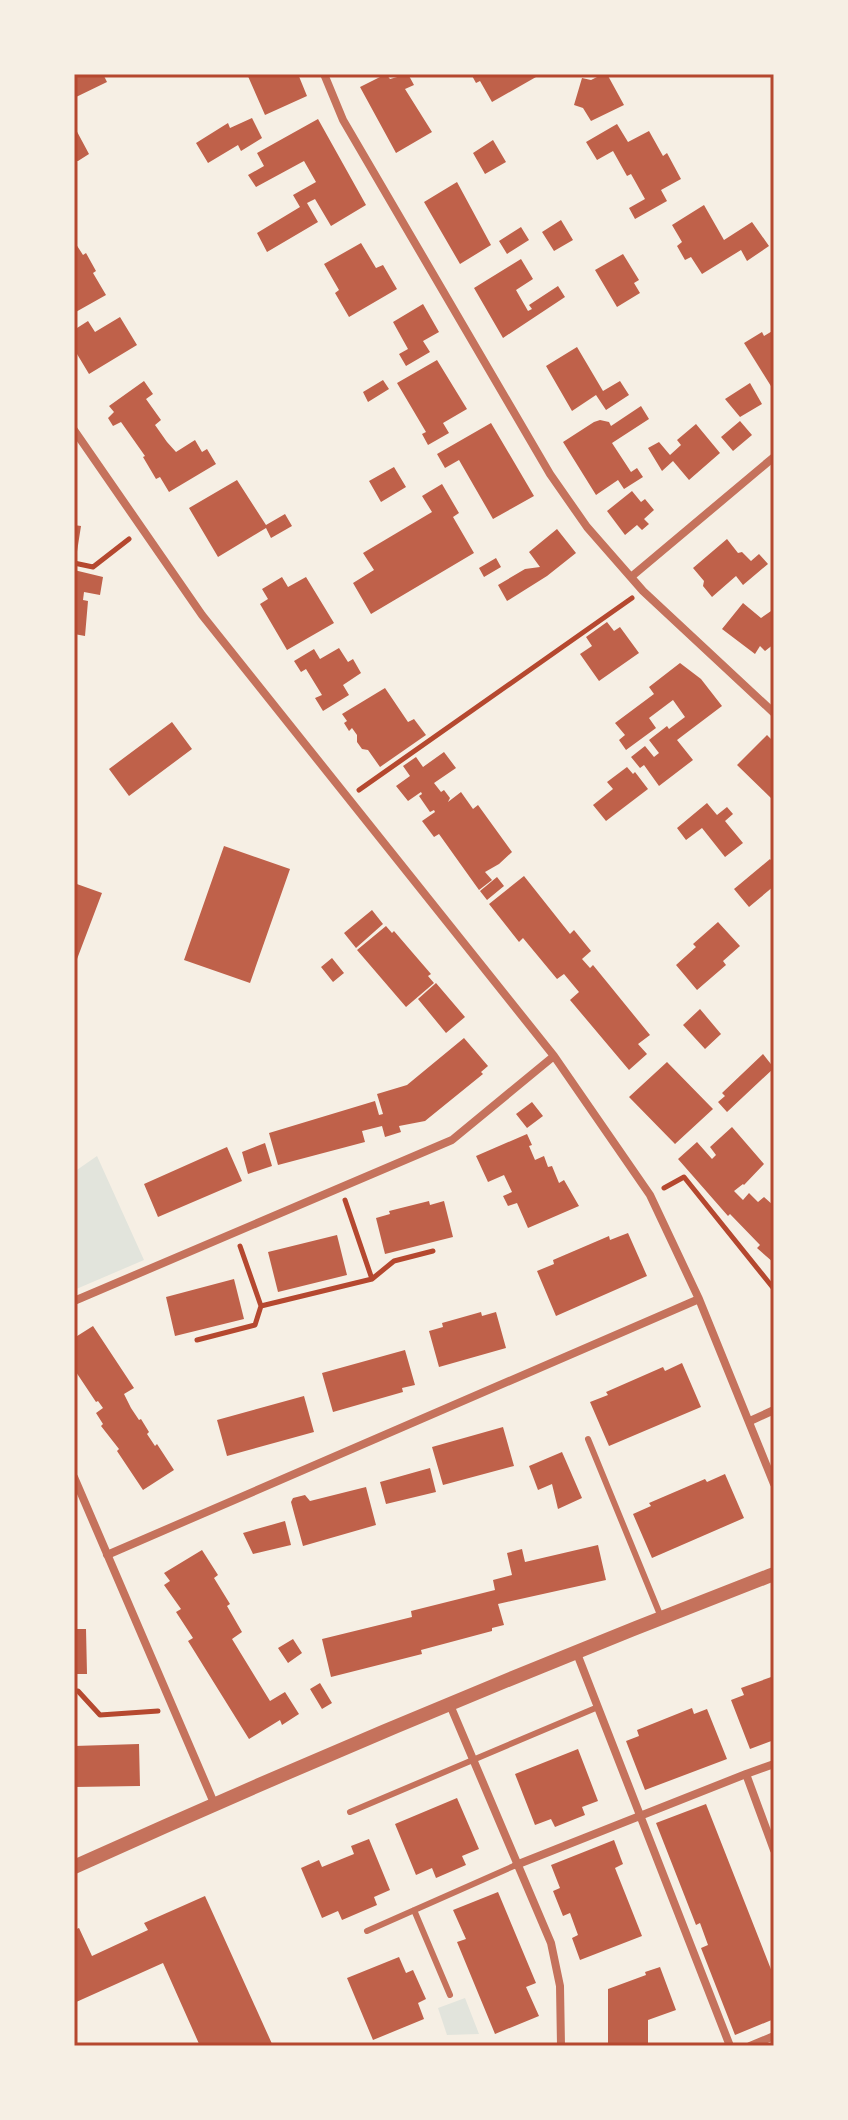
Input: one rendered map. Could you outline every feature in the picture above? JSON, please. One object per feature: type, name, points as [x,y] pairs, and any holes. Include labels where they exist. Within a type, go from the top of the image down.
[{"type":"street","points":[[324,74],[343,120],[550,474],[587,527],[643,591],[774,713]]},
{"type":"street","points":[[74,430],[202,615],[554,1056],[650,1195],[699,1299],[774,1484]]},
{"type":"street","points":[[631,577],[774,457]]},
{"type":"street","points":[[74,1301],[452,1140],[554,1056]]},
{"type":"street","points":[[107,1555],[699,1299]]},
{"type":"street","points":[[750,1421],[774,1410]]},
{"type":"street","points":[[74,1477],[214,1803]]},
{"type":"street","points":[[74,1867],[214,1803],[576,1651],[774,1574]]},
{"type":"street","points":[[576,1651],[730,2046]]},
{"type":"street","points":[[450,1705],[551,1943],[560,1986],[561,2046]]},
{"type":"street","points":[[516,1865],[774,1764]]},
{"type":"street","points":[[746,1774],[774,1850]]},
{"type":"street","points":[[750,2046],[774,2036]]},
{"type":"lane","points":[[588,1439],[662,1618]]},
{"type":"lane","points":[[350,1812],[598,1707]]},
{"type":"lane","points":[[367,1931],[516,1865]]},
{"type":"lane","points":[[414,1910],[450,1995]]},
{"type":"path","points":[[74,563],[93,567],[142,528]]},
{"type":"path","points":[[347,798],[643,591]]},
{"type":"path","points":[[650,1195],[684,1177],[774,1289]]},
{"type":"path","points":[[340,1188],[372,1279]]},
{"type":"path","points":[[197,1340],[255,1325],[261,1306],[236,1232]]},
{"type":"path","points":[[261,1306],[372,1279],[394,1261],[433,1251]]},
{"type":"path","points":[[74,1691],[78,1691],[100,1715],[175,1710]]},
{"type":"shaded area","points":[[97,1156],[144,1260],[74,1290],[74,1172]]},
{"type":"shaded area","points":[[465,1998],[479,2034],[447,2035],[438,2008]]},
{"type":"building","points":[[74,74],[103,74],[107,82],[74,98]]},
{"type":"building","points":[[247,74],[298,74],[307,96],[265,115]]},
{"type":"building","points":[[386,74],[390,79],[408,74],[414,85],[405,89],[432,132],[396,153],[360,87]]},
{"type":"building","points":[[471,74],[534,74],[536,77],[492,102],[480,81],[476,83]]},
{"type":"building","points":[[607,74],[624,105],[591,121],[583,108],[574,105],[582,78],[591,80]]},
{"type":"building","points":[[252,118],[262,138],[241,151],[238,145],[208,163],[196,143],[228,123],[230,128]]},
{"type":"building","points":[[318,119],[366,205],[331,226],[315,199],[307,203],[318,222],[267,252],[257,233],[300,207],[293,195],[316,182],[304,161],[256,187],[248,175],[264,166],[257,153]]},
{"type":"building","points":[[617,124],[628,142],[649,131],[663,156],[667,153],[681,179],[661,190],[667,201],[635,219],[629,208],[645,199],[631,174],[627,176],[613,151],[597,160],[586,142]]},
{"type":"building","points":[[74,126],[89,154],[78,161],[74,161]]},
{"type":"building","points":[[493,140],[506,162],[485,174],[473,153]]},
{"type":"building","points":[[457,182],[491,245],[460,264],[424,202]]},
{"type":"building","points":[[704,205],[724,240],[752,222],[769,246],[747,261],[741,250],[702,274],[691,257],[685,260],[677,246],[682,242],[672,225]]},
{"type":"building","points":[[561,220],[573,240],[554,251],[542,232]]},
{"type":"building","points":[[521,227],[529,240],[507,254],[499,241]]},
{"type":"building","points":[[74,241],[83,255],[86,253],[106,295],[74,313]]},
{"type":"building","points":[[361,243],[376,268],[383,265],[397,289],[349,317],[335,293],[339,290],[324,264]]},
{"type":"building","points":[[623,254],[639,280],[634,283],[640,293],[617,307],[595,270]]},
{"type":"building","points":[[521,259],[533,279],[516,290],[528,311],[532,309],[529,305],[558,286],[565,297],[503,338],[474,288]]},
{"type":"building","points":[[423,304],[439,332],[423,341],[430,352],[406,366],[399,354],[408,349],[393,322]]},
{"type":"building","points":[[120,317],[137,345],[89,374],[74,349],[74,323],[77,328],[88,321],[95,332]]},
{"type":"building","points":[[774,330],[774,391],[744,343],[762,332],[764,336]]},
{"type":"building","points":[[577,347],[603,391],[620,381],[629,395],[606,410],[596,395],[572,411],[546,366]]},
{"type":"building","points":[[437,360],[467,409],[443,423],[449,433],[428,445],[422,434],[426,432],[397,383]]},
{"type":"building","points":[[383,380],[389,389],[368,402],[363,392]]},
{"type":"building","points":[[144,381],[153,394],[146,399],[161,420],[155,425],[167,442],[176,452],[195,440],[202,452],[207,449],[216,464],[169,492],[160,477],[156,479],[145,456],[121,422],[113,426],[108,418],[114,412],[109,406]]},
{"type":"building","points":[[750,383],[762,404],[740,417],[725,399]]},
{"type":"building","points":[[641,406],[649,419],[612,443],[631,472],[637,468],[643,477],[624,489],[618,480],[596,495],[563,442],[600,420],[609,422],[611,426]]},
{"type":"building","points":[[740,421],[752,435],[733,451],[721,437]]},
{"type":"building","points":[[491,423],[534,496],[493,519],[459,460],[445,468],[437,454]]},
{"type":"building","points":[[696,424],[720,453],[689,480],[673,461],[662,471],[648,448],[659,442],[670,455],[681,445],[677,440]]},
{"type":"building","points":[[394,467],[406,487],[381,502],[369,481]]},
{"type":"building","points":[[237,480],[266,525],[285,514],[292,526],[271,538],[266,528],[218,557],[189,508]]},
{"type":"building","points":[[442,484],[459,513],[453,517],[474,553],[371,614],[353,583],[374,570],[363,553],[432,512],[422,496]]},
{"type":"building","points":[[632,491],[641,502],[645,499],[654,510],[644,519],[649,524],[642,530],[637,525],[625,535],[607,511]]},
{"type":"building","points":[[74,525],[81,526],[76,558],[74,557]]},
{"type":"building","points":[[557,529],[576,553],[507,601],[498,585],[525,569],[540,567],[529,552]]},
{"type":"building","points":[[727,539],[738,553],[742,552],[751,561],[759,554],[768,564],[743,585],[736,576],[712,597],[693,568]]},
{"type":"building","points":[[496,558],[501,567],[484,577],[479,568]]},
{"type":"building","points":[[74,570],[103,577],[100,595],[84,592],[83,600],[88,601],[85,636],[74,634]]},
{"type":"building","points":[[282,577],[288,587],[306,577],[334,623],[287,650],[260,604],[268,599],[262,589]]},
{"type":"building","points":[[743,603],[761,618],[774,609],[774,644],[765,651],[760,646],[755,654],[722,629]]},
{"type":"building","points":[[607,622],[614,631],[620,627],[639,653],[599,681],[580,654],[592,646],[586,637]]},
{"type":"building","points":[[339,648],[348,662],[353,659],[361,673],[343,685],[349,695],[323,711],[315,698],[322,695],[306,669],[301,672],[294,661],[314,649],[320,659]]},
{"type":"building","points":[[680,663],[701,679],[722,706],[677,740],[693,760],[659,786],[644,765],[640,768],[631,757],[645,746],[654,757],[659,753],[649,740],[685,717],[673,700],[649,718],[656,728],[626,750],[619,740],[625,735],[615,723],[654,694],[649,687]]},
{"type":"building","points":[[385,688],[408,722],[414,719],[426,735],[380,767],[368,750],[362,749],[352,728],[349,731],[342,714]]},
{"type":"building","points":[[172,722],[192,749],[129,796],[109,769]]},
{"type":"building","points":[[767,735],[774,742],[774,801],[737,765]]},
{"type":"building","points":[[444,752],[456,768],[434,783],[450,798],[448,802],[461,792],[473,809],[478,805],[512,852],[485,872],[492,880],[479,890],[439,834],[434,837],[422,821],[435,812],[430,812],[419,796],[421,792],[408,801],[396,786],[410,776],[403,766],[416,757],[423,767]]},
{"type":"building","points":[[627,767],[648,789],[606,821],[593,805],[613,789],[607,782]]},
{"type":"building","points":[[707,803],[717,815],[727,807],[733,814],[725,821],[743,843],[725,857],[702,828],[686,840],[677,828]]},
{"type":"building","points":[[224,846],[290,869],[250,983],[184,960]]},
{"type":"building","points":[[770,859],[774,864],[774,886],[749,907],[734,889]]},
{"type":"building","points":[[524,876],[570,934],[574,930],[591,951],[582,959],[590,968],[593,965],[650,1035],[638,1044],[647,1054],[629,1070],[570,1000],[579,992],[564,974],[557,979],[523,938],[519,942],[489,904]]},
{"type":"building","points":[[497,877],[504,886],[487,900],[480,891]]},
{"type":"building","points":[[74,883],[102,893],[74,967]]},
{"type":"building","points":[[372,910],[383,924],[356,948],[344,933]]},
{"type":"building","points":[[718,922],[740,946],[723,961],[726,965],[697,990],[676,965],[696,947],[693,944]]},
{"type":"building","points":[[386,926],[392,933],[394,931],[431,974],[428,976],[434,983],[406,1007],[357,950]]},
{"type":"building","points":[[332,958],[344,973],[333,982],[321,967]]},
{"type":"building","points":[[436,983],[465,1017],[446,1033],[418,999]]},
{"type":"building","points":[[700,1009],[721,1034],[705,1049],[683,1025]]},
{"type":"building","points":[[464,1038],[488,1066],[481,1072],[483,1074],[425,1121],[399,1126],[401,1132],[385,1137],[382,1126],[362,1131],[365,1142],[278,1165],[269,1133],[375,1101],[379,1115],[383,1114],[377,1094],[407,1085]]},
{"type":"building","points":[[763,1054],[774,1068],[727,1112],[718,1102],[725,1096],[722,1093]]},
{"type":"building","points":[[667,1062],[713,1109],[675,1144],[629,1097]]},
{"type":"building","points":[[532,1102],[543,1116],[527,1128],[516,1114]]},
{"type":"building","points":[[732,1127],[764,1164],[734,1191],[743,1200],[749,1193],[758,1202],[764,1197],[774,1206],[774,1263],[678,1159],[697,1142],[712,1159],[716,1155],[710,1147]]},
{"type":"building","points":[[527,1134],[535,1160],[544,1156],[559,1183],[564,1180],[579,1206],[528,1228],[517,1203],[508,1206],[503,1196],[512,1192],[504,1175],[488,1182],[476,1156]]},
{"type":"building","points":[[265,1143],[272,1166],[248,1174],[242,1152]]},
{"type":"building","points":[[227,1147],[242,1181],[158,1217],[144,1184]]},
{"type":"building","points":[[429,1201],[430,1205],[444,1201],[453,1237],[385,1254],[376,1218],[390,1214],[389,1211]]},
{"type":"building","points":[[628,1233],[647,1276],[556,1316],[537,1271],[554,1264],[553,1260],[609,1236],[610,1240]]},
{"type":"building","points":[[337,1235],[347,1275],[278,1292],[268,1252]]},
{"type":"building","points":[[234,1279],[244,1319],[175,1336],[166,1297]]},
{"type":"building","points":[[481,1312],[482,1316],[496,1312],[506,1348],[439,1367],[429,1331],[443,1327],[442,1323]]},
{"type":"building","points":[[93,1326],[134,1388],[124,1394],[131,1408],[174,1470],[143,1490],[117,1451],[119,1449],[101,1426],[103,1424],[96,1413],[103,1408],[74,1369],[74,1338]]},
{"type":"building","points":[[405,1350],[415,1385],[402,1388],[403,1392],[333,1412],[322,1373]]},
{"type":"building","points":[[682,1363],[701,1407],[609,1446],[590,1402],[663,1367],[665,1371]]},
{"type":"building","points":[[304,1396],[314,1432],[227,1456],[217,1420]]},
{"type":"building","points":[[503,1427],[514,1466],[443,1485],[432,1447]]},
{"type":"building","points":[[562,1452],[582,1498],[558,1509],[552,1484],[538,1490],[529,1466]]},
{"type":"building","points":[[430,1468],[436,1492],[386,1504],[380,1482]]},
{"type":"building","points":[[725,1474],[744,1518],[652,1558],[633,1514],[651,1506],[649,1503],[705,1479],[707,1482]]},
{"type":"building","points":[[366,1487],[376,1525],[303,1546],[291,1502],[293,1498],[305,1495],[310,1501]]},
{"type":"building","points":[[285,1521],[291,1545],[253,1554],[243,1533]]},
{"type":"building","points":[[598,1545],[606,1580],[498,1604],[504,1625],[492,1628],[492,1631],[421,1650],[422,1654],[331,1677],[322,1639],[412,1617],[411,1611],[495,1590],[493,1580],[512,1575],[507,1553],[522,1549],[525,1562]]},
{"type":"building","points":[[202,1550],[218,1575],[214,1578],[242,1632],[232,1639],[270,1701],[285,1692],[299,1714],[282,1725],[280,1720],[249,1739],[188,1641],[193,1638],[176,1612],[181,1609],[164,1585],[170,1581],[164,1573]]},
{"type":"building","points":[[74,1629],[86,1629],[87,1674],[74,1674]]},
{"type":"building","points":[[293,1639],[302,1653],[288,1663],[278,1648]]},
{"type":"building","points":[[774,1676],[774,1740],[750,1749],[731,1700],[744,1695],[741,1688]]},
{"type":"building","points":[[320,1683],[332,1703],[322,1709],[310,1689]]},
{"type":"building","points":[[692,1708],[694,1714],[707,1709],[727,1759],[645,1790],[626,1741],[639,1736],[637,1730]]},
{"type":"building","points":[[139,1744],[140,1786],[74,1787],[74,1746]]},
{"type":"building","points":[[578,1749],[598,1801],[582,1807],[585,1815],[555,1827],[551,1819],[535,1825],[515,1774]]},
{"type":"building","points":[[457,1798],[479,1849],[462,1856],[466,1865],[436,1878],[432,1868],[416,1875],[395,1824]]},
{"type":"building","points":[[706,1804],[774,1977],[774,2019],[735,2035],[701,1948],[708,1945],[700,1923],[696,1925],[656,1823]]},
{"type":"building","points":[[369,1839],[390,1890],[374,1897],[377,1905],[342,1920],[338,1911],[322,1918],[301,1868],[319,1860],[322,1867],[354,1854],[351,1846]]},
{"type":"building","points":[[614,1840],[623,1864],[615,1868],[642,1936],[580,1960],[572,1938],[578,1935],[570,1913],[563,1916],[553,1891],[560,1888],[551,1865]]},
{"type":"building","points":[[498,1892],[536,1983],[526,1987],[539,2016],[495,2034],[457,1942],[466,1939],[453,1910]]},
{"type":"building","points":[[205,1896],[273,2046],[200,2046],[163,1963],[74,2003],[74,1930],[79,1928],[92,1956],[148,1930],[144,1923]]},
{"type":"building","points":[[399,1957],[406,1973],[413,1970],[426,1999],[418,2003],[424,2019],[373,2040],[347,1978]]},
{"type":"building","points":[[660,1967],[676,2010],[648,2020],[648,2046],[608,2046],[608,1989]]}]
